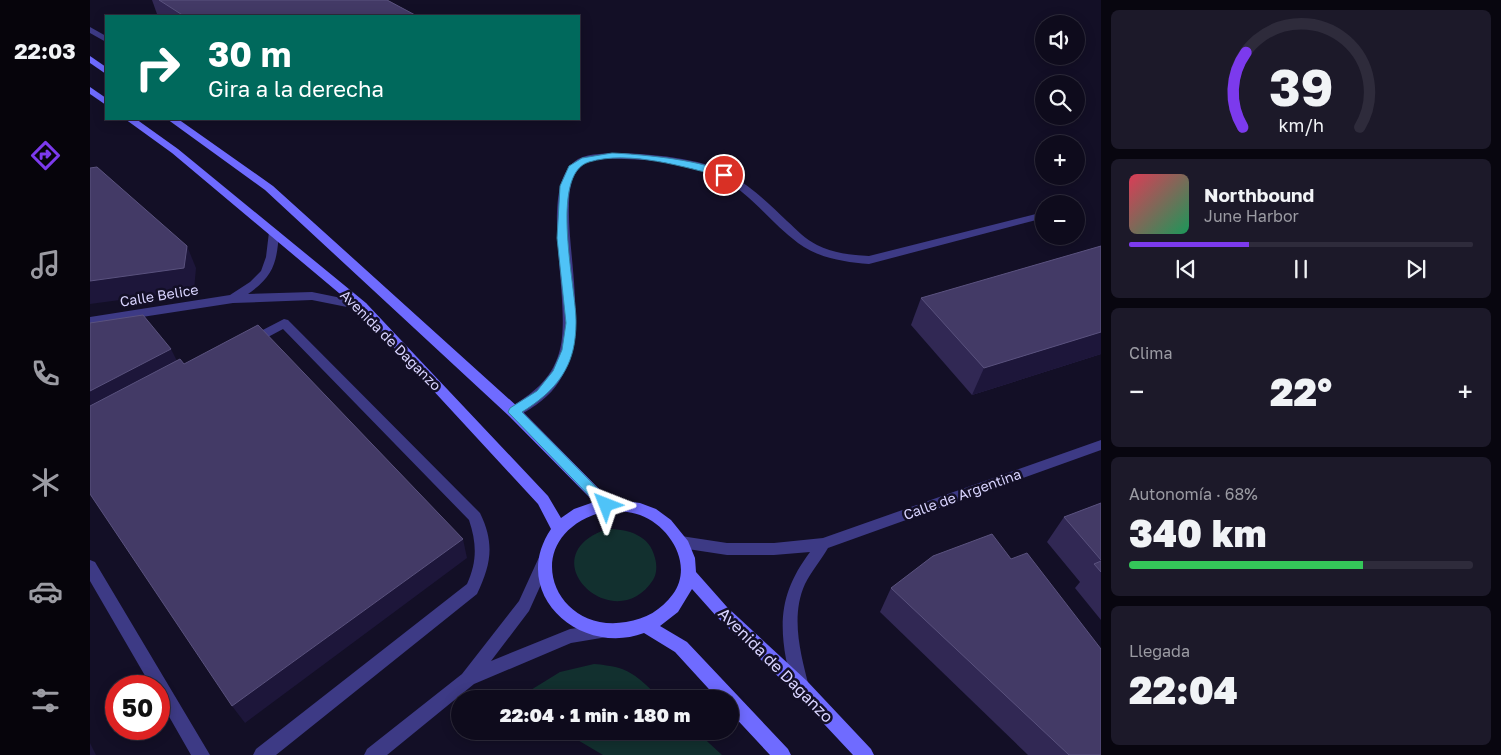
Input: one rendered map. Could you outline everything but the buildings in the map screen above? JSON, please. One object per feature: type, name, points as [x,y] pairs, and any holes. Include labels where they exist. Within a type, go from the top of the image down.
[{"type":"main road","points":[[90,59],[105,70]]},
{"type":"main road","points":[[90,90],[105,101]]},
{"type":"main road","name":"Avenida de Daganzo","points":[[131,120],[174,151],[362,306],[543,500],[559,529]]},
{"type":"main road","name":"Avenida de Daganzo","points":[[173,120],[269,188],[514,412],[606,505]]},
{"type":"main road","points":[[606,505],[642,509],[658,517],[671,528],[681,542],[687,558],[688,574],[684,591],[675,606],[663,617],[647,626],[611,631],[592,628],[576,620],[562,609],[551,594],[545,577],[545,560],[550,543],[559,529],[572,517],[589,509],[606,505]]},
{"type":"main road","name":"Avenida de Daganzo","points":[[688,574],[722,612],[801,687],[865,755]]},
{"type":"main road","points":[[647,626],[681,648],[721,690]]},
{"type":"main road","points":[[739,709],[782,755]]},
{"type":"street","points":[[90,28],[105,39]]},
{"type":"street","points":[[514,412],[541,394],[558,373],[568,350],[571,323],[562,238],[564,186],[572,168],[586,160],[612,156],[640,157],[689,164],[724,175],[751,192],[804,242],[842,258],[869,260],[1035,217]]},
{"type":"street","name":"Calle Belice","points":[[233,299],[258,284],[265,274],[272,260],[274,232]]},
{"type":"street","name":"Calle Belice","points":[[90,321],[233,299],[312,296],[362,306]]},
{"type":"street","points":[[242,346],[284,323],[475,518],[484,542],[482,567],[472,590],[262,755]]},
{"type":"street","name":"Calle de Argentina","points":[[681,542],[727,549],[774,549],[823,544],[1101,445]]},
{"type":"street","points":[[801,687],[792,649],[789,619],[795,589],[823,544]]},
{"type":"street","points":[[372,755],[468,679],[524,606],[545,560]]},
{"type":"street","points":[[90,567],[201,755]]},
{"type":"street","points":[[468,679],[570,636],[611,631]]},
{"type":"green space","points":[[607,529],[623,530],[637,535],[652,550],[656,564],[655,575],[653,580],[637,596],[618,601],[600,597],[585,587],[576,573],[575,557],[584,541]]},
{"type":"green space","points":[[594,664],[606,665],[625,670],[651,690],[531,690],[560,672]]},
{"type":"green space","points":[[578,740],[706,740],[722,755],[603,755]]},
{"type":"route","points":[[606,505],[514,412],[541,394],[558,373],[568,350],[571,323],[562,238],[564,186],[572,168],[586,160],[612,156],[640,157],[689,164],[724,175]]}]
